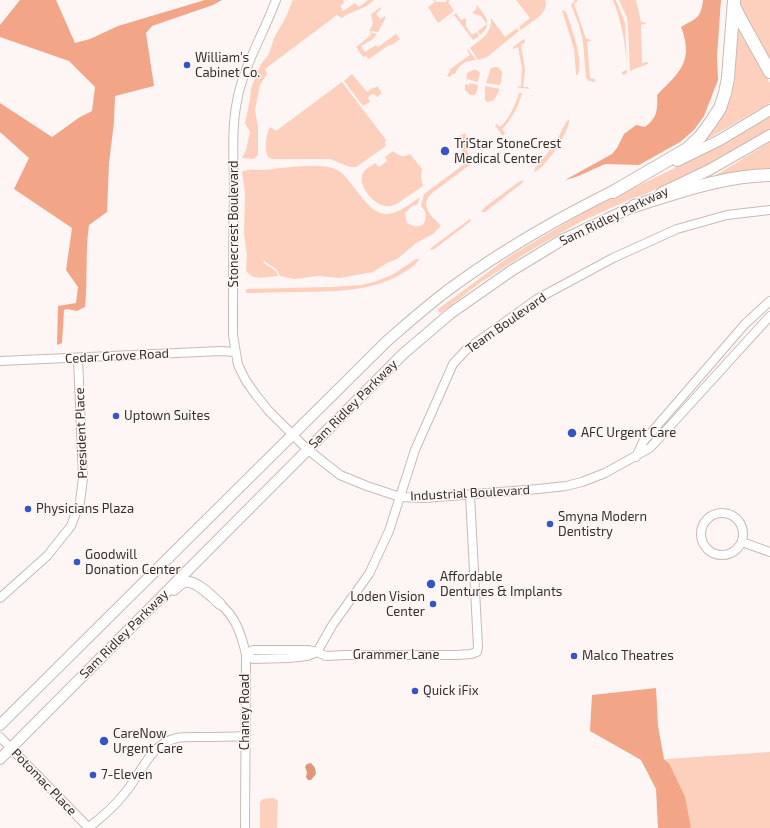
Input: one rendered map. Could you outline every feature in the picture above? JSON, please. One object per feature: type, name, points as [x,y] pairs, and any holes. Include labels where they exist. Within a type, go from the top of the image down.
[{"type":"highway","points":[[734,2],[741,20],[770,72]]},
{"type":"highway","points":[[613,192],[687,149],[700,137],[720,108],[728,78],[734,2]]},
{"type":"highway","points":[[634,206],[692,187],[739,177],[770,175]]},
{"type":"main road","name":"Sam Ridley Parkway","points":[[0,725],[387,341],[453,286],[503,251],[564,216],[720,140],[770,110]]},
{"type":"main road","name":"Sam Ridley Parkway","points":[[0,759],[403,354],[451,313],[511,272],[562,240],[709,170],[770,134]]},
{"type":"main road","points":[[110,648],[139,625],[180,584],[184,582],[195,583],[220,604]]},
{"type":"street","name":"Stonecrest Boulevard","points":[[276,0],[270,18],[242,82],[234,123],[233,322],[235,352],[242,375],[256,395],[292,435]]},
{"type":"street","name":"Team Boulevard","points":[[317,652],[333,624],[369,574],[389,531],[415,450],[437,399],[453,364],[466,350],[537,299],[613,258],[677,229],[727,214],[770,210]]},
{"type":"street","points":[[636,457],[643,442],[745,324],[770,301]]},
{"type":"street","name":"Industrial Boulevard","points":[[292,435],[340,475],[400,497],[426,498],[566,486],[605,473],[650,448],[770,316]]},
{"type":"street","name":"Cedar Grove Road","points":[[0,361],[221,351],[235,352]]},
{"type":"street","name":"President Place","points":[[0,598],[47,556],[71,526],[80,502],[83,478],[78,358]]},
{"type":"street","name":"Grammer Lane","points":[[317,652],[326,656],[457,655],[476,652],[478,647],[470,495]]},
{"type":"street","points":[[716,514],[728,514],[738,520],[741,525],[743,530],[742,542],[739,547],[729,554],[713,554],[708,551],[702,542],[701,531],[703,525],[711,516],[716,514]]},
{"type":"street","points":[[742,542],[770,552]]},
{"type":"street","name":"Chaney Road","points":[[220,604],[229,611],[240,631],[246,654],[245,828]]},
{"type":"street","points":[[253,650],[308,650],[317,652],[307,656],[274,659],[253,659],[246,654],[253,650]]},
{"type":"street","points":[[274,650],[274,659]]},
{"type":"street","points":[[289,658],[308,659],[326,656]]},
{"type":"street","points":[[88,828],[100,819],[124,794],[155,750],[161,745],[179,738],[245,736]]},
{"type":"street","name":"Potomac Place","points":[[0,737],[88,828]]},
{"type":"shaded area","points":[[20,0],[56,0],[75,43],[90,39],[118,26],[205,0],[222,0],[213,5],[152,26],[146,33],[154,86],[115,96],[114,122],[109,163],[107,212],[89,225],[85,307],[77,311],[67,309],[64,310],[62,343],[57,345],[58,306],[76,303],[78,287],[66,270],[72,228],[14,189],[29,158],[0,132],[0,103],[52,137],[80,117],[92,111],[95,87],[69,61],[0,37],[0,25]]},
{"type":"shaded area","points":[[293,0],[343,0],[344,3],[340,6],[343,11],[355,3],[359,7],[368,0],[374,0],[367,6],[342,18],[337,15],[265,69],[267,74],[260,85],[255,110],[258,127],[258,155],[254,159],[242,158],[246,150],[250,132],[245,123],[251,88],[261,64],[269,54],[274,38],[285,19]]},
{"type":"shaded area","points":[[433,0],[436,2],[446,2],[447,0],[450,0],[448,2],[454,11],[438,23],[428,7],[435,2]]},
{"type":"shaded area","points":[[516,0],[545,0],[546,5],[542,13],[534,21],[521,30],[519,27],[530,18]]},
{"type":"shaded area","points":[[575,0],[578,0],[574,4],[586,39],[592,40],[587,42],[590,78],[595,79],[595,82],[589,81],[586,78],[583,42],[579,25],[571,5]]},
{"type":"shaded area","points":[[613,0],[616,0],[625,23],[627,67],[623,35]]},
{"type":"shaded area","points":[[619,0],[636,0],[641,22],[647,23],[641,25],[642,63],[647,62],[648,64],[630,71],[627,18]]},
{"type":"shaded area","points":[[703,0],[721,0],[717,56],[718,80],[704,116],[694,130],[680,142],[639,165],[605,164],[576,177],[565,180],[612,154],[617,148],[624,134],[636,125],[645,127],[649,124],[656,113],[657,95],[678,72],[685,57],[685,39],[681,27],[694,20],[699,15]]},
{"type":"shaded area","points":[[738,0],[770,0],[770,68]]},
{"type":"shaded area","points":[[477,5],[485,16],[487,24],[481,16],[472,13],[477,8]]},
{"type":"shaded area","points":[[381,7],[376,14],[380,19],[385,16],[385,19],[378,32],[369,31],[373,24],[371,14]]},
{"type":"shaded area","points":[[562,10],[566,12],[576,44],[579,63],[577,76],[574,49]]},
{"type":"shaded area","points":[[456,13],[461,20],[466,18],[466,26],[472,35],[477,32],[479,36],[473,40],[454,15],[440,25]]},
{"type":"shaded area","points":[[491,18],[505,37],[517,28],[519,31],[487,57],[478,60],[470,48],[482,39],[488,32],[491,24]]},
{"type":"shaded area","points":[[487,24],[487,27],[480,35],[478,31]]},
{"type":"shaded area","points":[[737,28],[770,83],[770,103],[704,141],[717,116]]},
{"type":"shaded area","points":[[370,32],[377,34],[373,39],[361,46],[365,52],[376,45],[378,47],[396,34],[400,39],[369,59],[366,56],[363,57],[356,47],[371,35]]},
{"type":"shaded area","points":[[524,39],[525,42],[521,45],[525,70],[523,87],[528,87],[529,89],[515,87],[521,86],[522,68],[518,47],[513,49],[513,47]]},
{"type":"shaded area","points":[[468,49],[476,60],[463,64],[458,68],[455,74],[452,74],[451,77],[447,76],[450,71],[449,70],[470,55],[467,50]]},
{"type":"shaded area","points":[[496,67],[502,72],[501,83],[499,85],[486,83],[491,68]]},
{"type":"shaded area","points":[[477,70],[480,73],[478,82],[466,79],[467,73]]},
{"type":"shaded area","points":[[627,70],[627,73],[624,75],[622,74],[622,72]]},
{"type":"shaded area","points":[[352,74],[367,92],[377,86],[382,93],[377,97],[374,94],[370,95],[368,98],[370,102],[363,106],[344,81]]},
{"type":"shaded area","points":[[342,82],[386,140],[386,146],[356,167],[350,167],[330,159],[272,159],[268,157],[266,142],[270,127],[276,131]]},
{"type":"shaded area","points":[[469,83],[478,85],[475,95],[470,95],[465,90],[465,84],[469,85]]},
{"type":"shaded area","points":[[485,86],[500,89],[494,100],[488,102],[485,100]]},
{"type":"shaded area","points":[[519,93],[522,93],[517,108],[502,129],[505,133],[502,135],[495,125],[497,124],[500,127],[507,120]]},
{"type":"shaded area","points":[[770,116],[770,129],[717,161],[580,222],[528,252],[481,282],[441,313],[437,310],[510,256],[586,211],[687,162]]},
{"type":"shaded area","points":[[569,119],[566,132],[556,149],[544,164],[534,172],[535,168],[555,144]]},
{"type":"shaded area","points":[[465,133],[467,137],[465,144],[471,157],[471,164],[432,193],[426,202],[428,211],[441,226],[433,234],[416,243],[397,259],[387,263],[373,272],[340,278],[318,276],[294,279],[280,276],[276,269],[264,261],[263,262],[265,264],[276,271],[278,276],[261,278],[253,276],[246,271],[247,255],[244,234],[245,193],[243,171],[311,166],[335,169],[345,176],[369,205],[376,211],[383,214],[390,214],[399,211],[420,197],[417,205],[412,206],[405,213],[407,223],[419,226],[424,223],[426,216],[425,211],[421,206],[424,194],[463,165],[464,153],[458,145],[461,143],[459,140],[461,138],[460,136]]},
{"type":"shaded area","points":[[770,142],[770,171],[713,177]]},
{"type":"shaded area","points":[[393,151],[401,156],[410,154],[422,169],[421,177],[423,186],[392,206],[381,205],[372,199],[364,189],[362,184],[363,173],[375,163],[379,167],[387,161],[385,157]]},
{"type":"shaded area","points":[[524,180],[485,212],[481,212],[485,207],[520,181]]},
{"type":"shaded area","points":[[470,219],[471,221],[433,250],[430,250],[432,247]]},
{"type":"shaded area","points":[[416,259],[419,259],[406,271],[394,278],[369,287],[329,291],[246,293],[246,289],[361,285],[392,275]]},
{"type":"shaded area","points":[[656,688],[658,726],[664,759],[669,763],[685,797],[691,828],[658,828],[656,789],[641,760],[590,731],[592,695]]},
{"type":"shaded area","points":[[770,752],[770,828],[690,828],[669,763],[666,759]]},
{"type":"shaded area","points":[[311,763],[315,768],[316,774],[311,780],[308,780],[306,777],[307,772],[305,767],[307,764]]},
{"type":"shaded area","points":[[274,798],[278,801],[277,828],[260,828],[260,802],[263,799]]},
{"type":"place","name":"William's Cabinet Co.","points":[[187,65]]},
{"type":"place","name":"TriStar StoneCrest Medical Center","points":[[445,151]]},
{"type":"place","name":"Uptown Suites","points":[[116,416]]},
{"type":"place","name":"AFC Urgent Care","points":[[572,433]]},
{"type":"place","name":"Physicians Plaza","points":[[28,509]]},
{"type":"place","name":"Smyna Modern Dentistry","points":[[550,524]]},
{"type":"place","name":"Goodwill Donation Center","points":[[77,562]]},
{"type":"place","name":"Affordable Dentures & Implants","points":[[431,584]]},
{"type":"place","name":"Loden Vision Center","points":[[433,604]]},
{"type":"place","name":"Malco Theatres","points":[[574,656]]},
{"type":"place","name":"Quick iFix","points":[[415,691]]},
{"type":"place","name":"CareNow Urgent Care","points":[[104,741]]},
{"type":"place","name":"7-Eleven","points":[[93,775]]}]
